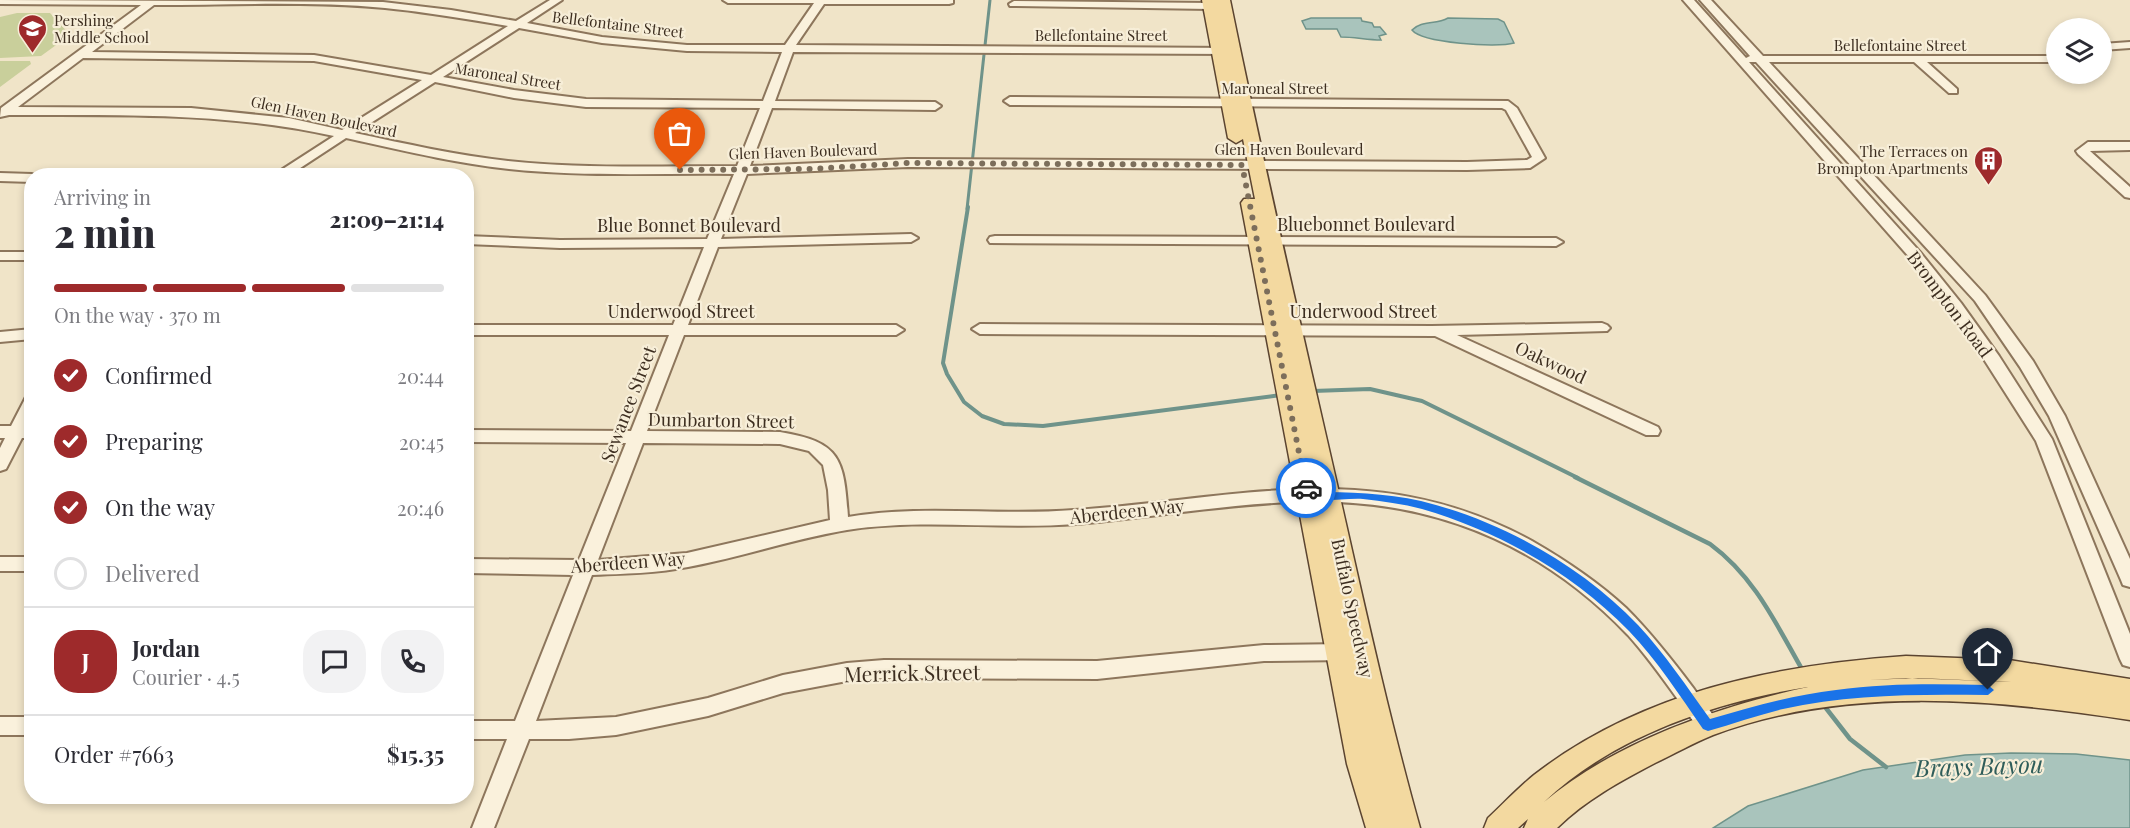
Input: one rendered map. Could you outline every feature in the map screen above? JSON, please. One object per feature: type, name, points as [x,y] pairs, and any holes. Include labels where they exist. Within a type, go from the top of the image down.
[{"type":"main road","name":"Buffalo Speedway","points":[[1214,2],[1350,652],[1360,764],[1380,828]]},
{"type":"main road","name":"Buffalo Speedway","points":[[1350,652],[1386,756],[1406,828]]},
{"type":"main road","points":[[1498,828],[1517,806],[1573,762],[1621,733],[1778,693],[1901,668],[1967,668],[2056,676],[2130,690]]},
{"type":"main road","points":[[1830,684],[1970,688],[2070,699],[2130,709]]},
{"type":"main road","points":[[1539,828],[1590,786],[1700,714]]},
{"type":"street","points":[[291,168],[557,0]]},
{"type":"street","points":[[728,0],[949,1]]},
{"type":"street","name":"Sewanee Street","points":[[483,828],[789,49],[797,31],[818,6],[820,0]]},
{"type":"street","name":"Brompton Road","points":[[1688,0],[1951,298],[2000,372],[2021,409],[2044,439],[2130,659]]},
{"type":"street","name":"Brompton Road","points":[[1705,0],[1980,298],[2027,366],[2056,416],[2130,580]]},
{"type":"street","name":"Bellefontaine Street","points":[[0,1],[372,5],[451,13],[630,44],[687,48],[1226,51]]},
{"type":"street","points":[[3,113],[151,1]]},
{"type":"street","points":[[1014,4],[1214,2]]},
{"type":"street","points":[[2112,46],[2130,45]]},
{"type":"street","name":"Maroneal Street","points":[[80,55],[314,58],[358,64],[514,94],[586,103],[934,106]]},
{"type":"street","name":"Bellefontaine Street","points":[[1742,59],[2046,59]]},
{"type":"street","points":[[1918,60],[1953,91]]},
{"type":"street","name":"Maroneal Street","points":[[1010,101],[1504,104],[1511,108],[1524,132]]},
{"type":"street","name":"Glen Haven Boulevard","points":[[3,113],[191,112],[245,116],[289,122],[418,152],[510,165],[581,169],[741,170],[956,163],[1467,166],[1530,164],[1539,158],[1524,132]]},
{"type":"street","points":[[2130,146],[2085,147],[2082,153],[2130,194]]},
{"type":"street","points":[[1828,158],[1850,158]]},
{"type":"street","points":[[0,177],[24,178]]},
{"type":"street","name":"Blue Bonnet Boulevard","points":[[474,240],[560,244],[911,238]]},
{"type":"street","name":"Bluebonnet Boulevard","points":[[995,240],[1556,242]]},
{"type":"street","points":[[0,256],[24,256]]},
{"type":"street","name":"Underwood Street","points":[[980,329],[1432,331],[1602,328]]},
{"type":"street","name":"Underwood Street","points":[[474,330],[896,330]]},
{"type":"street","name":"Oakwood","points":[[1432,331],[1464,343],[1652,430]]},
{"type":"street","points":[[0,337],[24,335]]},
{"type":"street","points":[[2021,409],[2056,416]]},
{"type":"street","points":[[0,465],[24,416]]},
{"type":"street","name":"Dumbarton Street","points":[[474,436],[780,438],[813,445],[829,457],[835,466],[839,524]]},
{"type":"street","name":"Aberdeen Way","points":[[474,566],[628,566],[686,560],[811,529],[839,524],[911,518],[1047,519],[1243,499],[1363,496],[1421,505],[1482,526],[1513,540],[1584,584],[1632,626],[1658,656],[1700,714]]},
{"type":"street","points":[[2085,540],[2115,546]]},
{"type":"street","points":[[0,564],[24,564]]},
{"type":"street","name":"Merrick Street","points":[[474,730],[616,726],[708,707],[802,679],[847,672],[884,669],[1088,670],[1264,653],[1350,652]]},
{"type":"street","points":[[0,726],[24,726]]},
{"type":"green space","points":[[17,13],[50,13],[70,35],[41,56],[0,58],[0,17]]},
{"type":"green space","points":[[0,61],[30,61],[31,64],[0,87]]},
{"type":"water","points":[[1311,18],[1361,18],[1362,21],[1372,23],[1374,27],[1380,27],[1386,34],[1379,36],[1381,40],[1341,37],[1337,29],[1306,29],[1302,21]]},
{"type":"water","points":[[1448,18],[1498,19],[1504,22],[1514,43],[1492,45],[1444,41],[1412,30],[1420,25]]},
{"type":"water","name":"Brays Bayou","points":[[2076,754],[2130,760],[2130,828],[1713,828],[1748,806],[1863,770],[1965,755]]},
{"type":"waterway","points":[[967,209],[990,0]]},
{"type":"waterway","points":[[968,207],[943,363],[964,402],[982,416],[1004,424],[1043,426],[1281,395]]},
{"type":"waterway","points":[[1313,391],[1370,389],[1422,401],[1578,478]]},
{"type":"waterway","points":[[1575,477],[1710,544],[1726,557],[1740,571],[1763,602],[1803,671]]},
{"type":"waterway","points":[[1822,703],[1850,739],[1886,767]]},
{"type":"way so far","points":[[680,170],[784,170],[908,163],[1242,165],[1306,488]]},
{"type":"place","name":"Pershing Middle School","points":[[33,54]]},
{"type":"place","name":"The Terraces on Brompton Apartments","points":[[1989,186]]},
{"type":"route","points":[[1306,488],[1307,495],[1363,496],[1421,505],[1482,526],[1531,550],[1584,584],[1632,626],[1658,656],[1708,725],[1782,704],[1837,694],[1917,688],[1988,690]]}]
